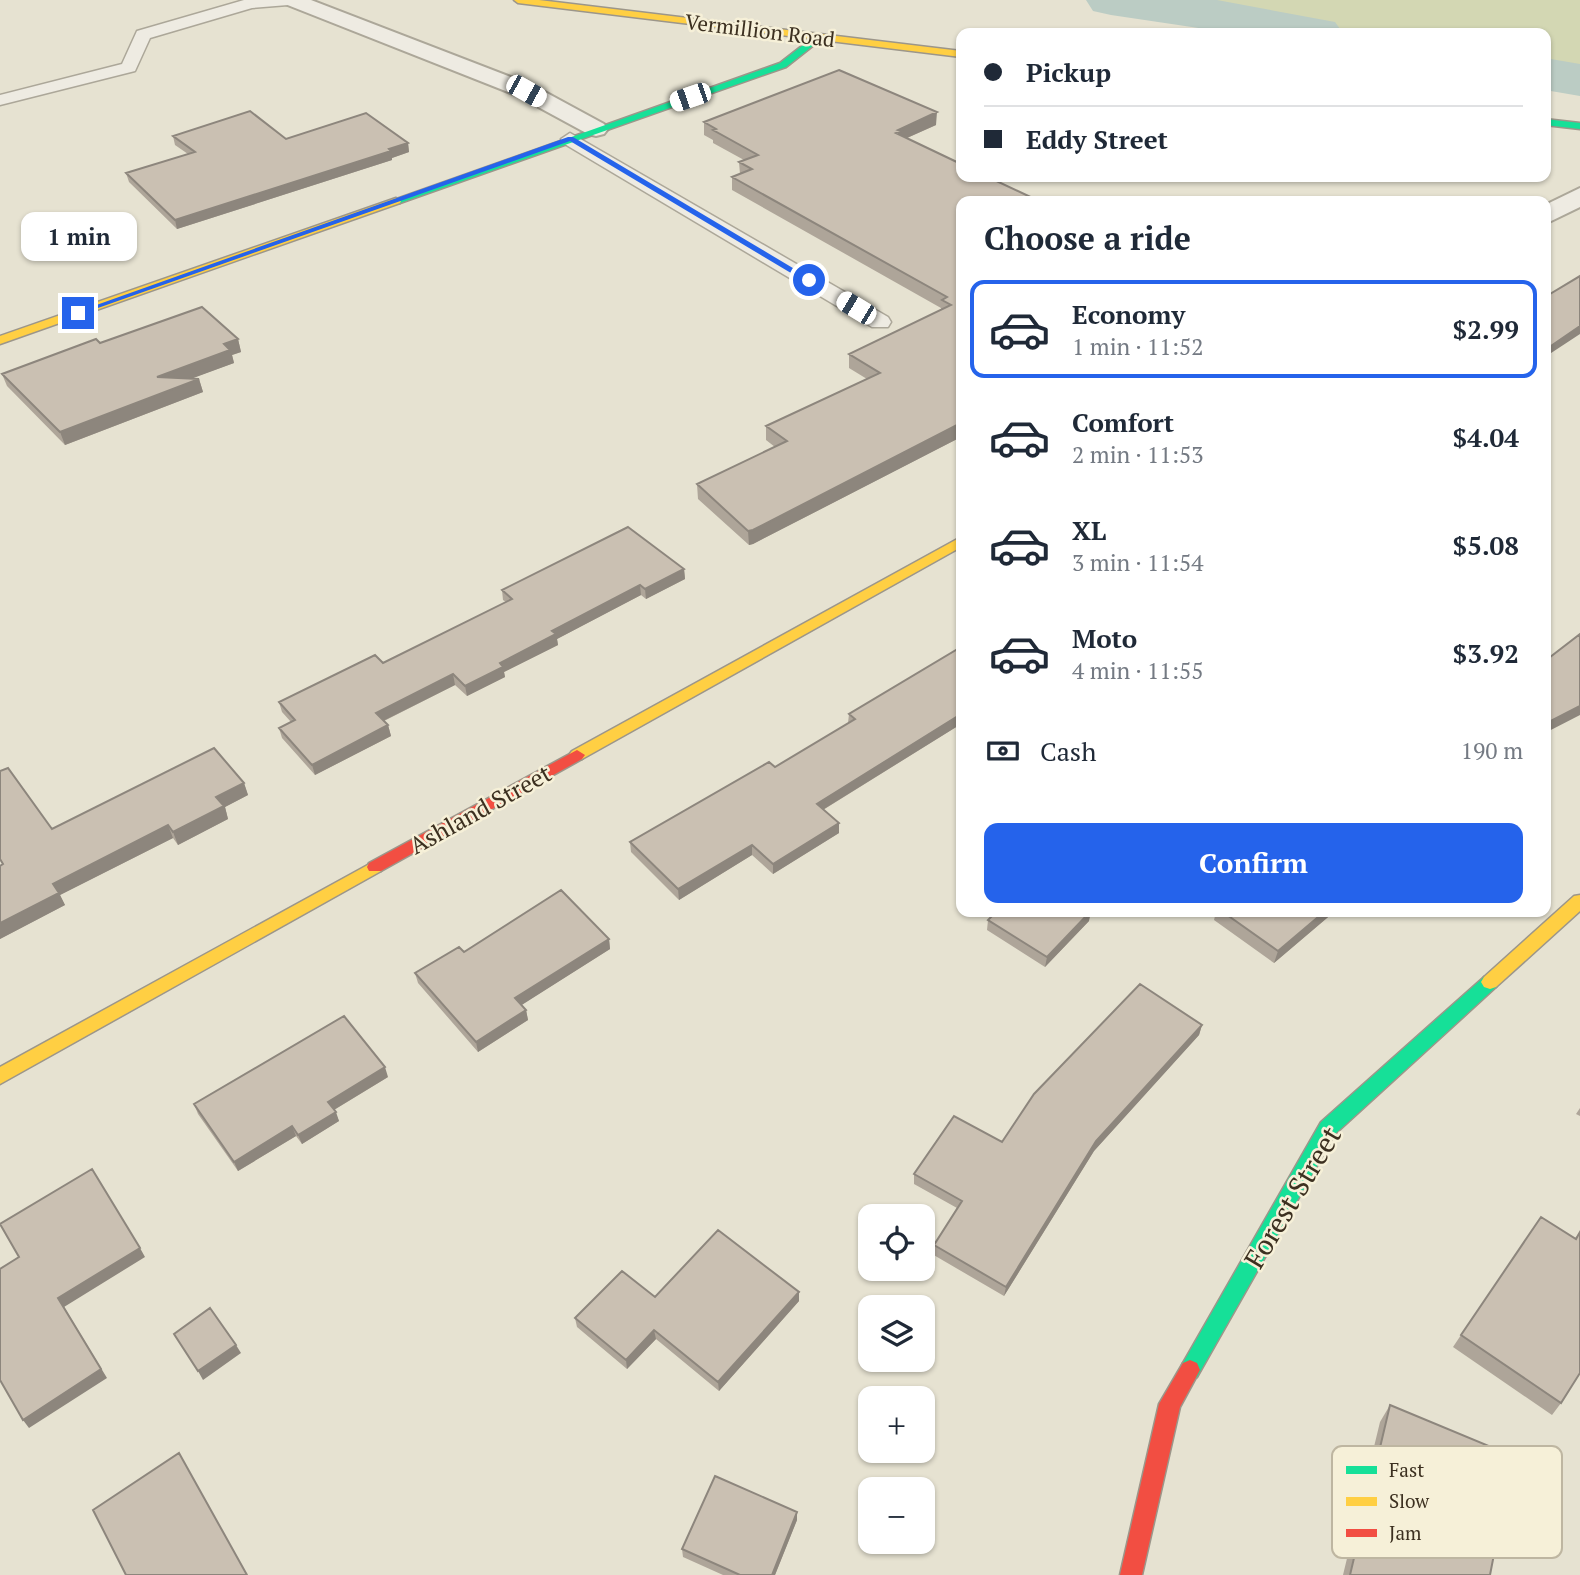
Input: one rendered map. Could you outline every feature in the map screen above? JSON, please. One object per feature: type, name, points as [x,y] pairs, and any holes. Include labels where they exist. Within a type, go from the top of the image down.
[{"type":"street","points":[[290,0],[526,91],[596,129]]},
{"type":"street","name":"Vermillion Road","points":[[518,0],[956,53]]},
{"type":"street","points":[[0,340],[783,65],[819,37]]},
{"type":"street","points":[[1551,123],[1580,126]]},
{"type":"street","points":[[1551,213],[1580,196]]},
{"type":"street","name":"Ashland Street","points":[[0,1076],[956,544]]},
{"type":"street","name":"Forest Street","points":[[1130,1575],[1170,1404],[1328,1128],[1580,901]]},
{"type":"lane","points":[[0,100],[129,67],[143,35],[251,3],[290,0]]},
{"type":"lane","points":[[570,139],[880,322]]},
{"type":"green space","points":[[1111,0],[1580,0],[1580,80],[1551,75],[1551,28],[1289,28],[1165,6]]},
{"type":"building","points":[[839,70],[937,112],[896,133],[956,162],[956,182],[999,182],[1028,196],[956,196],[956,426],[748,531],[697,484],[787,441],[766,426],[880,373],[849,354],[951,305],[942,300],[947,297],[732,177],[752,169],[739,162],[758,155],[713,130],[716,129],[704,122]]},
{"type":"building","points":[[250,111],[286,139],[366,113],[408,143],[389,149],[391,151],[175,220],[126,173],[195,152],[173,136]]},
{"type":"building","points":[[1580,276],[1580,326],[1551,346],[1551,293]]},
{"type":"building","points":[[202,307],[238,339],[224,344],[230,350],[157,377],[199,379],[60,432],[2,374],[96,339],[100,343]]},
{"type":"building","points":[[628,527],[684,569],[645,589],[640,585],[552,631],[556,634],[500,663],[503,667],[465,686],[453,674],[376,713],[388,725],[312,765],[279,728],[295,720],[279,702],[375,655],[383,663],[512,599],[502,590]]},
{"type":"building","points":[[1580,634],[1580,706],[1551,721],[1551,656]]},
{"type":"building","points":[[956,650],[956,717],[817,804],[839,823],[773,864],[752,845],[678,889],[630,842],[769,762],[775,767],[855,719],[849,714]]},
{"type":"building","points":[[214,748],[244,783],[216,797],[224,806],[173,832],[168,825],[53,884],[59,893],[0,923],[0,866],[3,864],[0,859],[0,771],[8,768],[52,829]]},
{"type":"building","points":[[561,890],[609,939],[515,998],[526,1010],[476,1042],[415,973],[459,947],[464,952]]},
{"type":"building","points":[[991,917],[1085,917],[1047,957],[988,920]]},
{"type":"building","points":[[1230,917],[1318,917],[1278,951]]},
{"type":"building","points":[[1140,984],[1202,1025],[1096,1141],[1006,1287],[935,1246],[962,1201],[914,1174],[954,1116],[1002,1142],[1034,1094]]},
{"type":"building","points":[[344,1016],[385,1067],[328,1102],[336,1112],[298,1135],[292,1126],[234,1162],[194,1104]]},
{"type":"building","points":[[92,1169],[140,1248],[58,1298],[101,1369],[23,1420],[0,1380],[0,1269],[19,1257],[0,1224]]},
{"type":"building","points":[[1541,1217],[1576,1239],[1580,1232],[1580,1373],[1561,1403],[1461,1335]]},
{"type":"building","points":[[718,1230],[799,1292],[718,1382],[654,1330],[626,1360],[575,1318],[622,1271],[655,1297]]},
{"type":"building","points":[[210,1308],[236,1345],[198,1371],[174,1334]]},
{"type":"building","points":[[1390,1405],[1489,1446],[1380,1446]]},
{"type":"building","points":[[179,1453],[247,1575],[126,1575],[93,1510]]},
{"type":"building","points":[[715,1476],[797,1512],[772,1575],[740,1575],[682,1549]]},
{"type":"building","points":[[1354,1558],[1493,1558],[1490,1575],[1350,1575]]},
{"type":"waterway","points":[[1111,0],[1165,6],[1289,28]]},
{"type":"waterway","points":[[1551,75],[1580,80]]},
{"type":"traffic: fast","points":[[396,201],[783,65],[819,37]]},
{"type":"traffic: fast","points":[[1551,123],[1580,126]]},
{"type":"traffic: fast","points":[[1190,1370],[1328,1128],[1490,982]]},
{"type":"traffic: slow","points":[[518,0],[956,53]]},
{"type":"traffic: slow","points":[[0,340],[396,201]]},
{"type":"traffic: slow","points":[[577,755],[956,544]]},
{"type":"traffic: slow","points":[[0,1076],[375,867]]},
{"type":"traffic: slow","points":[[1490,982],[1580,901]]},
{"type":"traffic: jam","points":[[375,867],[577,755]]},
{"type":"traffic: jam","points":[[1131,1575],[1170,1404],[1190,1370]]},
{"type":"route","points":[[78,313],[570,139],[809,280]]}]
